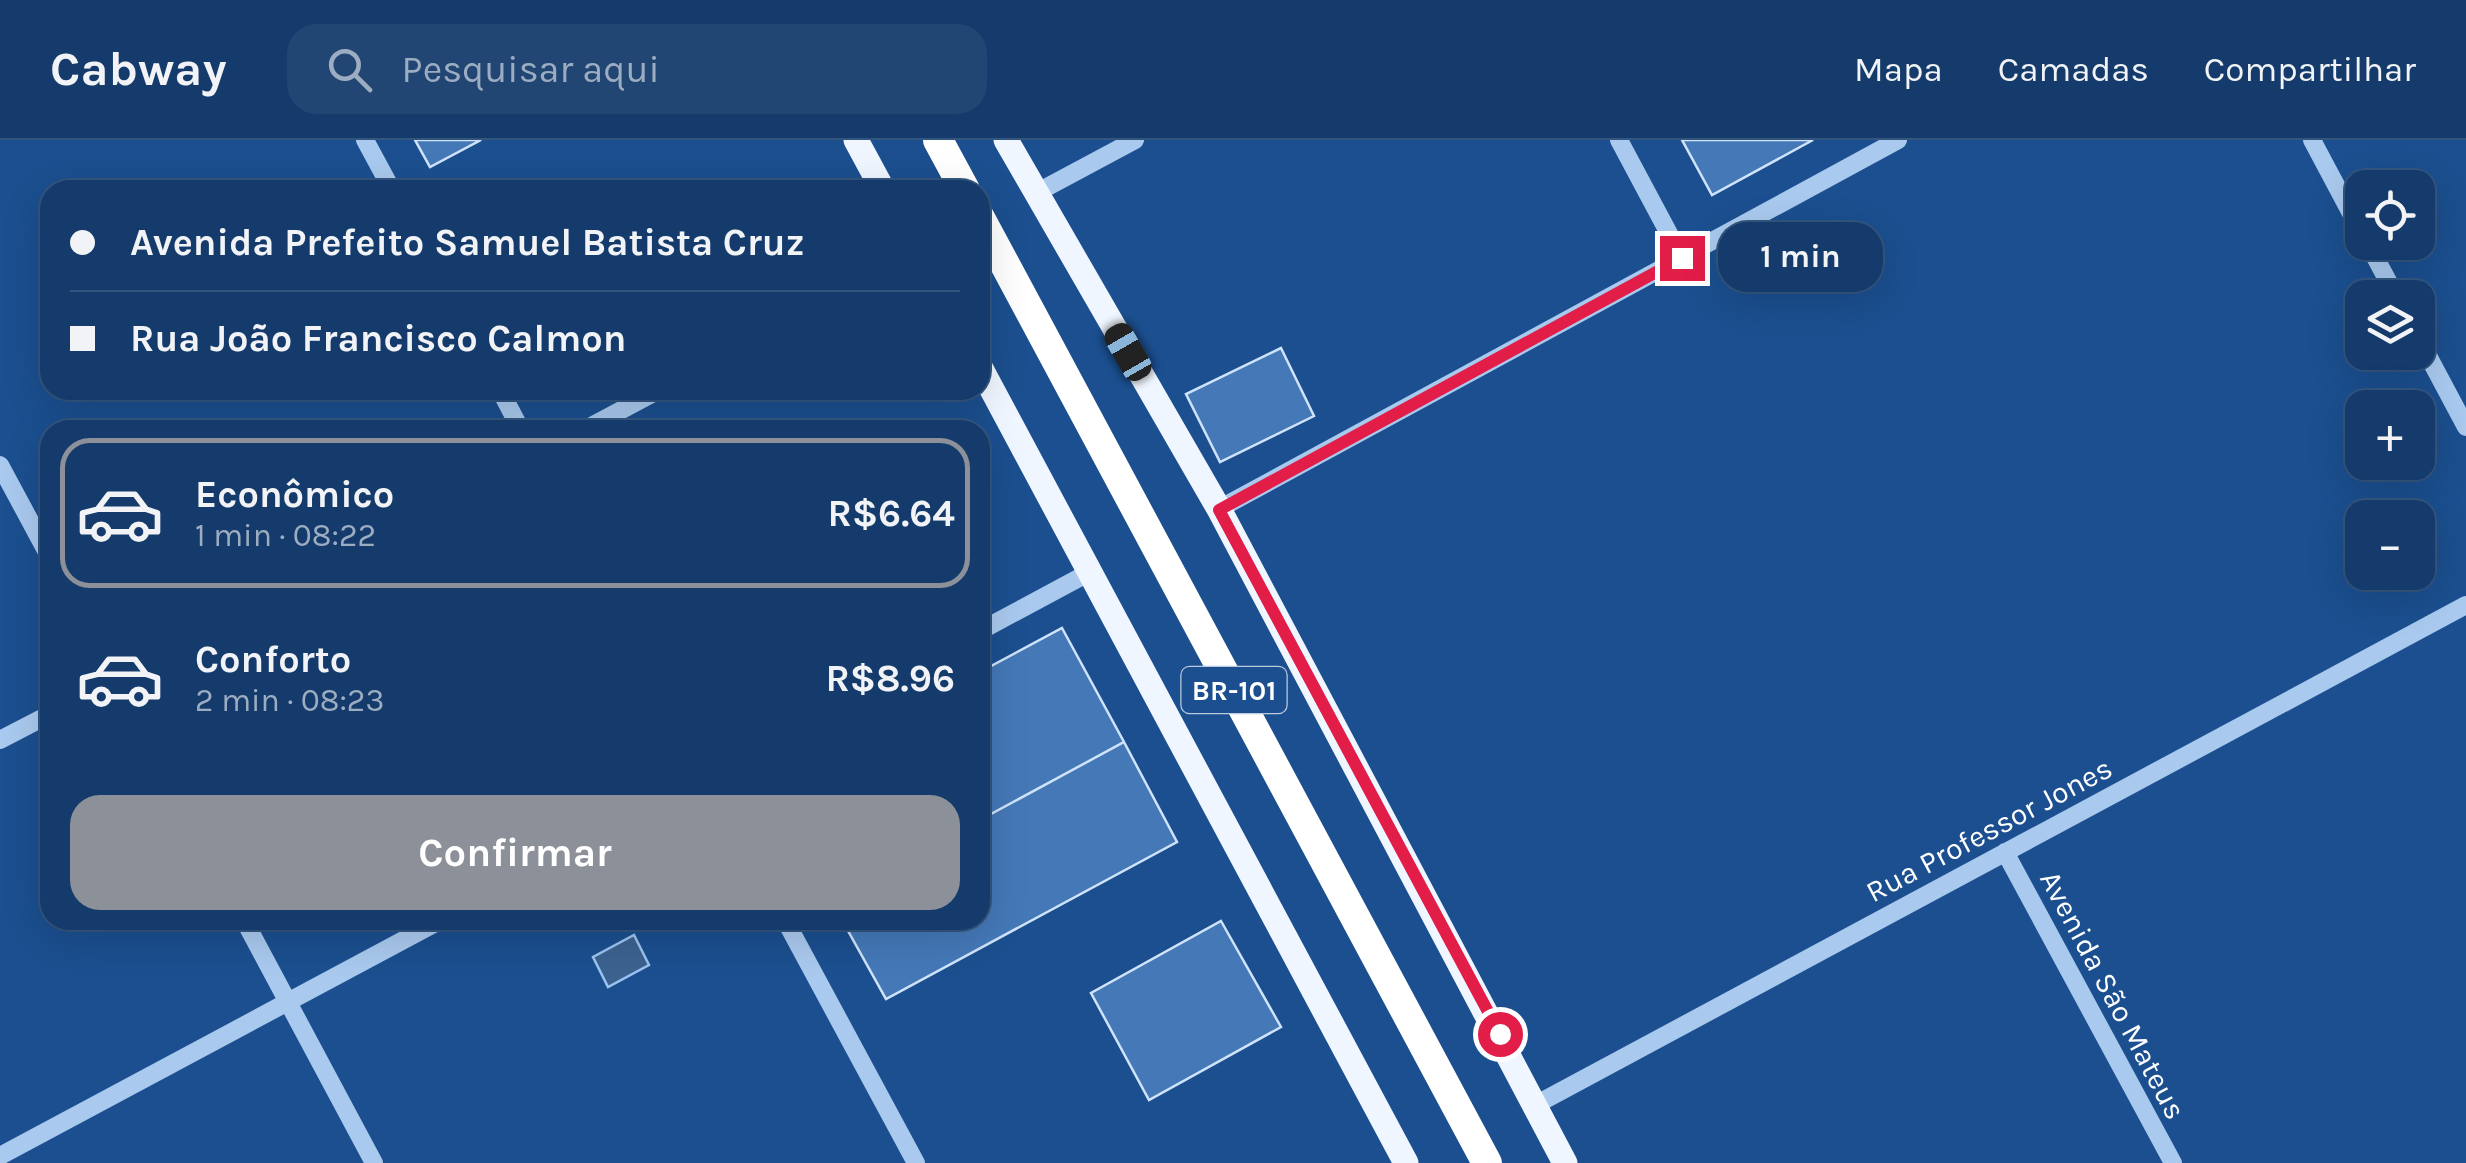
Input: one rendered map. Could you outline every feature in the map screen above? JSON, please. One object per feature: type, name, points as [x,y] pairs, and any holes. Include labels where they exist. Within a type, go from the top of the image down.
[{"type":"highway","points":[[938,140],[960,180]]},
{"type":"highway","name":"BR-101","points":[[990,237],[1487,1163]]},
{"type":"main road","points":[[856,140],[878,180]]},
{"type":"main road","points":[[1006,140],[1219,510],[1565,1163]]},
{"type":"main road","points":[[990,386],[1406,1163]]},
{"type":"street","points":[[365,140],[387,180]]},
{"type":"street","points":[[1036,193],[1135,140]]},
{"type":"street","points":[[1620,140],[1682,258]]},
{"type":"street","points":[[1219,510],[1898,140]]},
{"type":"street","points":[[2312,140],[2345,202]]},
{"type":"street","points":[[2435,369],[2466,427]]},
{"type":"street","points":[[603,420],[640,400]]},
{"type":"street","points":[[0,465],[40,539]]},
{"type":"street","points":[[990,626],[1090,572]]},
{"type":"street","name":"Rua Professor Jones","points":[[1537,1104],[2466,605]]},
{"type":"street","points":[[0,740],[40,719]]},
{"type":"street","name":"Avenida São Mateus","points":[[2006,852],[2173,1163]]},
{"type":"street","points":[[249,930],[374,1163]]},
{"type":"street","points":[[0,1156],[422,930]]},
{"type":"street","points":[[790,930],[916,1163]]},
{"type":"water","points":[[634,935],[649,965],[608,987],[593,957]]},
{"type":"building","points":[[415,140],[481,140],[430,167]]},
{"type":"building","points":[[1682,140],[1813,140],[1712,195]]},
{"type":"building","points":[[1281,348],[1314,416],[1220,462],[1186,394]]},
{"type":"building","points":[[1062,628],[1124,742],[990,815],[990,667]]},
{"type":"building","points":[[1124,742],[1177,842],[886,999],[848,930],[990,930],[990,815]]},
{"type":"building","points":[[1221,921],[1281,1027],[1149,1100],[1091,993]]},
{"type":"route","points":[[1500,1034],[1219,510],[1682,258]]}]
